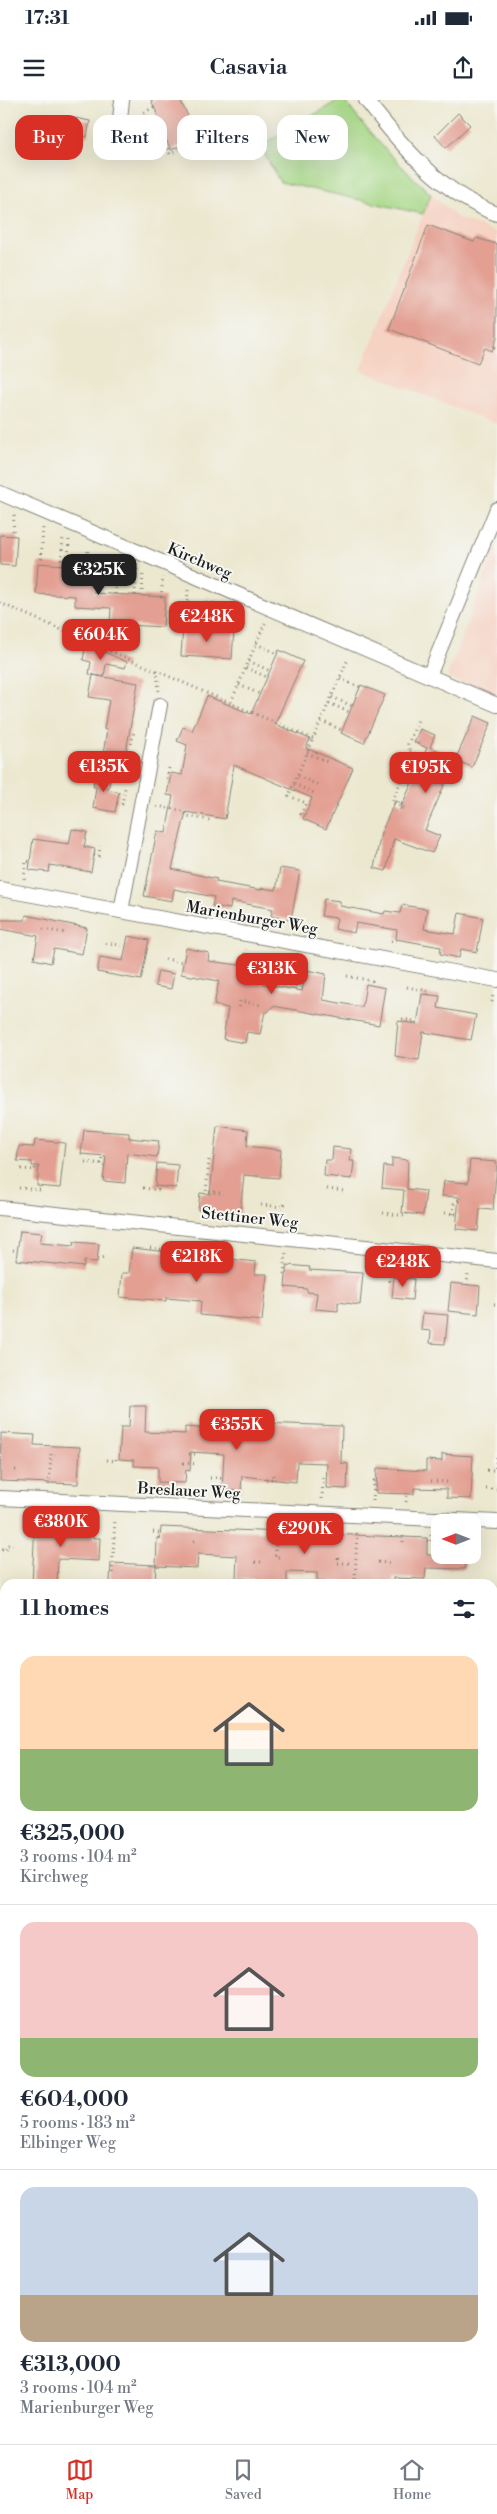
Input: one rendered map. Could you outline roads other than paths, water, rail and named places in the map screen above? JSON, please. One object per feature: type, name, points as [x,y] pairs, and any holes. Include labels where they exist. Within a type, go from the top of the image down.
[{"type":"street","points":[[120,115],[122,100]]},
{"type":"street","points":[[366,100],[383,122],[429,170],[465,199],[497,214]]},
{"type":"street","name":"Kirchweg","points":[[0,493],[497,705]]},
{"type":"street","points":[[429,676],[497,509]]},
{"type":"street","points":[[121,911],[160,705]]},
{"type":"street","name":"Marienburger Weg","points":[[0,889],[497,980]]},
{"type":"street","name":"Stettiner Weg","points":[[0,1208],[497,1261]]},
{"type":"street","name":"Breslauer Weg","points":[[0,1498],[497,1522]]}]
